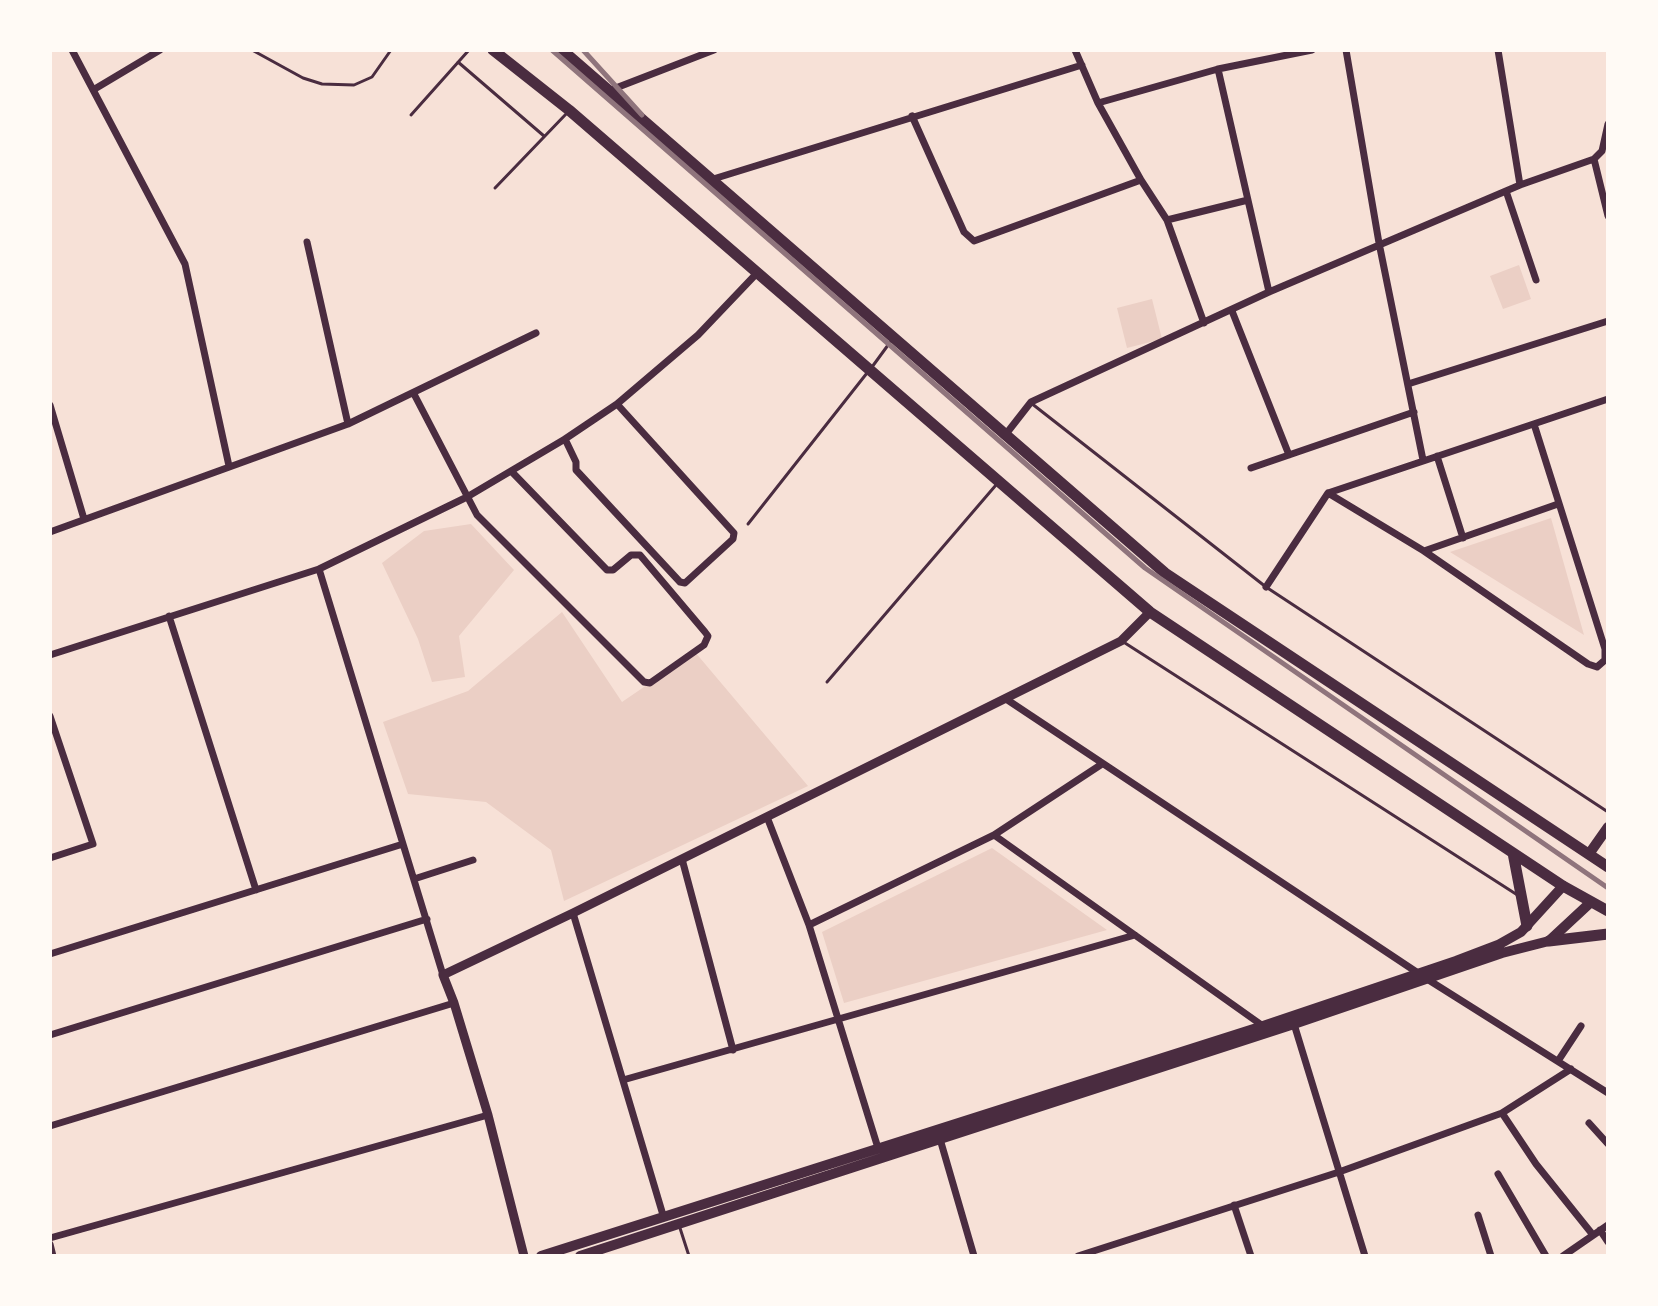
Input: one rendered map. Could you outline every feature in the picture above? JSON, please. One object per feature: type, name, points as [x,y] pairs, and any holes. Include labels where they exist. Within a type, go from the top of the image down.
[{"type":"highway","points":[[493,50],[569,110],[871,368],[1150,612],[1563,886],[1608,911]]},
{"type":"highway","points":[[562,50],[1165,573],[1608,867]]},
{"type":"highway","points":[[1513,853],[1524,928]]},
{"type":"highway","points":[[1549,941],[1608,934]]},
{"type":"main road","points":[[1589,854],[1608,827]]},
{"type":"main road","points":[[580,1256],[1295,1027],[1498,945],[1524,928],[1563,886]]},
{"type":"main road","points":[[541,1256],[1422,976],[1549,941],[1591,902]]},
{"type":"main road","points":[[1524,928],[1532,945]]},
{"type":"street","points":[[72,50],[185,264],[229,466]]},
{"type":"street","points":[[93,90],[160,50]]},
{"type":"street","points":[[608,91],[714,50]]},
{"type":"street","points":[[1075,50],[1098,103],[1167,220],[1204,323]]},
{"type":"street","points":[[1098,103],[1218,69],[1312,50]]},
{"type":"street","points":[[1346,50],[1379,243],[1423,460]]},
{"type":"street","points":[[1498,50],[1520,185]]},
{"type":"street","points":[[710,180],[1082,65]]},
{"type":"street","points":[[1218,69],[1269,292]]},
{"type":"street","points":[[912,116],[964,232],[974,241],[1141,180]]},
{"type":"street","points":[[1006,434],[1031,402],[1379,243],[1520,185],[1594,159],[1602,151],[1608,124]]},
{"type":"street","points":[[1594,159],[1608,216]]},
{"type":"street","points":[[1506,191],[1536,280]]},
{"type":"street","points":[[1167,220],[1248,200]]},
{"type":"street","points":[[307,242],[348,424]]},
{"type":"street","points":[[50,655],[319,569],[467,497],[512,472],[617,404],[698,335],[758,272]]},
{"type":"street","points":[[1232,311],[1289,455]]},
{"type":"street","points":[[1408,384],[1608,321]]},
{"type":"street","points":[[50,532],[348,424],[536,333]]},
{"type":"street","points":[[414,394],[477,515],[646,684],[704,645],[708,636],[640,555],[631,555],[613,570],[607,570],[512,472]]},
{"type":"street","points":[[1266,587],[1328,493],[1608,399]]},
{"type":"street","points":[[565,439],[576,462],[576,470],[680,582],[685,583],[733,539],[734,533],[617,404]]},
{"type":"street","points":[[50,405],[84,519]]},
{"type":"street","points":[[1251,468],[1414,412]]},
{"type":"street","points":[[1328,493],[1424,551],[1588,664],[1597,667],[1605,660],[1605,649],[1534,424]]},
{"type":"street","points":[[1437,456],[1463,538]]},
{"type":"street","points":[[1424,551],[1558,504]]},
{"type":"street","points":[[319,569],[488,1115],[524,1256]]},
{"type":"street","points":[[443,975],[1121,641],[1150,612]]},
{"type":"street","points":[[169,616],[256,890]]},
{"type":"street","points":[[1006,699],[1422,976],[1608,1093]]},
{"type":"street","points":[[50,716],[93,844],[50,858]]},
{"type":"street","points":[[809,925],[994,835],[1102,764]]},
{"type":"street","points":[[767,817],[809,925],[878,1148]]},
{"type":"street","points":[[994,835],[1263,1026]]},
{"type":"street","points":[[50,954],[403,844]]},
{"type":"street","points":[[682,859],[733,1050]]},
{"type":"street","points":[[414,879],[473,860]]},
{"type":"street","points":[[573,913],[663,1215]]},
{"type":"street","points":[[50,1035],[427,919]]},
{"type":"street","points":[[623,1080],[1135,935]]},
{"type":"street","points":[[50,1126],[454,1003]]},
{"type":"street","points":[[1558,1061],[1581,1026]]},
{"type":"street","points":[[1295,1027],[1365,1256]]},
{"type":"street","points":[[1078,1256],[1339,1172],[1502,1113],[1571,1069]]},
{"type":"street","points":[[1502,1113],[1536,1164],[1608,1242]]},
{"type":"street","points":[[53,1256],[50,1241],[488,1115]]},
{"type":"street","points":[[1589,1123],[1608,1144]]},
{"type":"street","points":[[940,1139],[974,1256]]},
{"type":"street","points":[[1498,1174],[1546,1256]]},
{"type":"street","points":[[1234,1205],[1251,1256]]},
{"type":"street","points":[[1478,1215],[1491,1256]]},
{"type":"street","points":[[1563,1256],[1600,1230]]},
{"type":"lane","points":[[252,50],[303,78],[322,84],[354,85],[372,77],[391,50]]},
{"type":"lane","points":[[411,115],[469,50]]},
{"type":"lane","points":[[458,62],[544,136]]},
{"type":"lane","points":[[495,188],[569,110]]},
{"type":"lane","points":[[748,524],[894,338]]},
{"type":"lane","points":[[1031,402],[1266,587],[1608,812]]},
{"type":"lane","points":[[827,682],[998,482]]},
{"type":"lane","points":[[1121,641],[1522,899]]},
{"type":"lane","points":[[679,1224],[689,1256]]},
{"type":"shaded area","points":[[1519,265],[1531,299],[1503,309],[1490,276]]},
{"type":"shaded area","points":[[1152,299],[1162,339],[1127,348],[1117,308]]},
{"type":"shaded area","points":[[1551,518],[1584,635],[1450,552]]},
{"type":"shaded area","points":[[471,524],[514,570],[459,636],[465,677],[432,682],[418,639],[382,563],[424,531]]},
{"type":"shaded area","points":[[562,612],[622,702],[695,652],[808,786],[564,901],[551,850],[486,802],[408,794],[383,722],[468,691]]},
{"type":"shaded area","points":[[992,848],[1107,930],[844,1003],[822,932]]},
{"type":"railway","points":[[552,50],[1145,568],[1608,888]]},
{"type":"railway","points":[[583,50],[642,115]]}]
